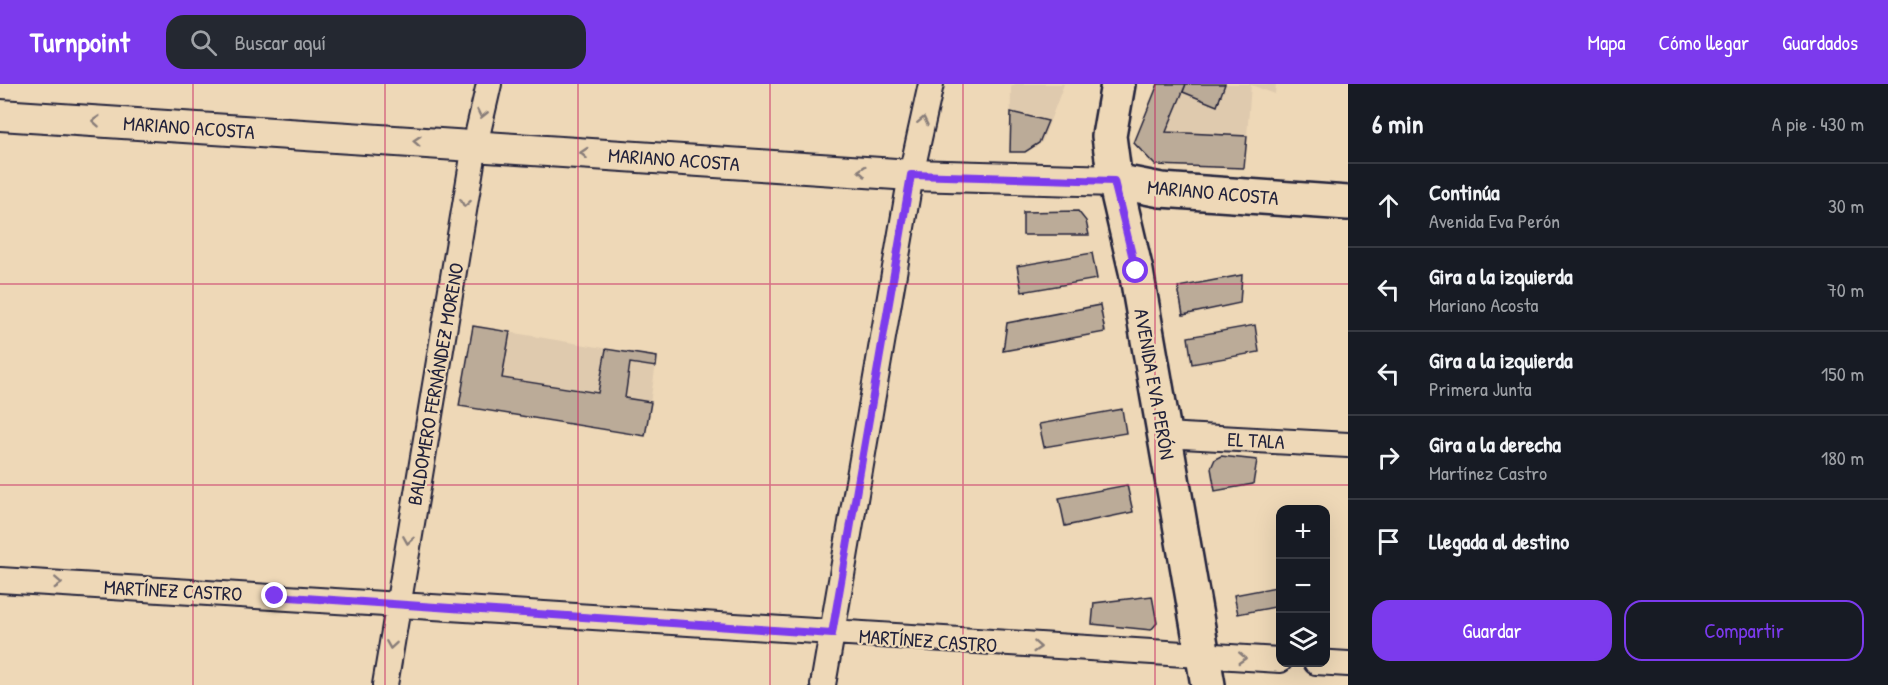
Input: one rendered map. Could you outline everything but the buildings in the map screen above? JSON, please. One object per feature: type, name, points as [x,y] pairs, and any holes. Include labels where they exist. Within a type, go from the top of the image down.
[{"type":"main road","name":"AVENIDA EVA PERÓN","points":[[1118,84],[1108,136],[1114,181],[1136,271],[1206,670]]},
{"type":"main road","name":"MARIANO ACOSTA","points":[[1114,181],[1161,190],[1348,203]]},
{"type":"street","name":"BALDOMERO FERNÁNDEZ MORENO","points":[[385,685],[475,145],[489,84]]},
{"type":"street","points":[[823,685],[911,175],[931,84]]},
{"type":"street","name":"MARIANO ACOSTA","points":[[0,115],[911,175],[1114,181]]},
{"type":"street","name":"EL TALA","points":[[1164,435],[1348,445]]},
{"type":"street","name":"MARTÍNEZ CASTRO","points":[[0,580],[832,634],[1206,670],[1276,661]]},
{"type":"street","points":[[1330,663],[1348,664]]},
{"type":"shaded area","points":[[1015,84],[1064,84],[1042,142],[1010,152],[1011,87]]},
{"type":"shaded area","points":[[1159,84],[1276,84],[1275,94],[1251,85],[1247,136],[1156,164]]},
{"type":"shaded area","points":[[473,326],[657,357],[645,436],[459,406]]},
{"type":"route","points":[[275,596],[832,634],[911,175],[1114,181],[1136,271]]}]
